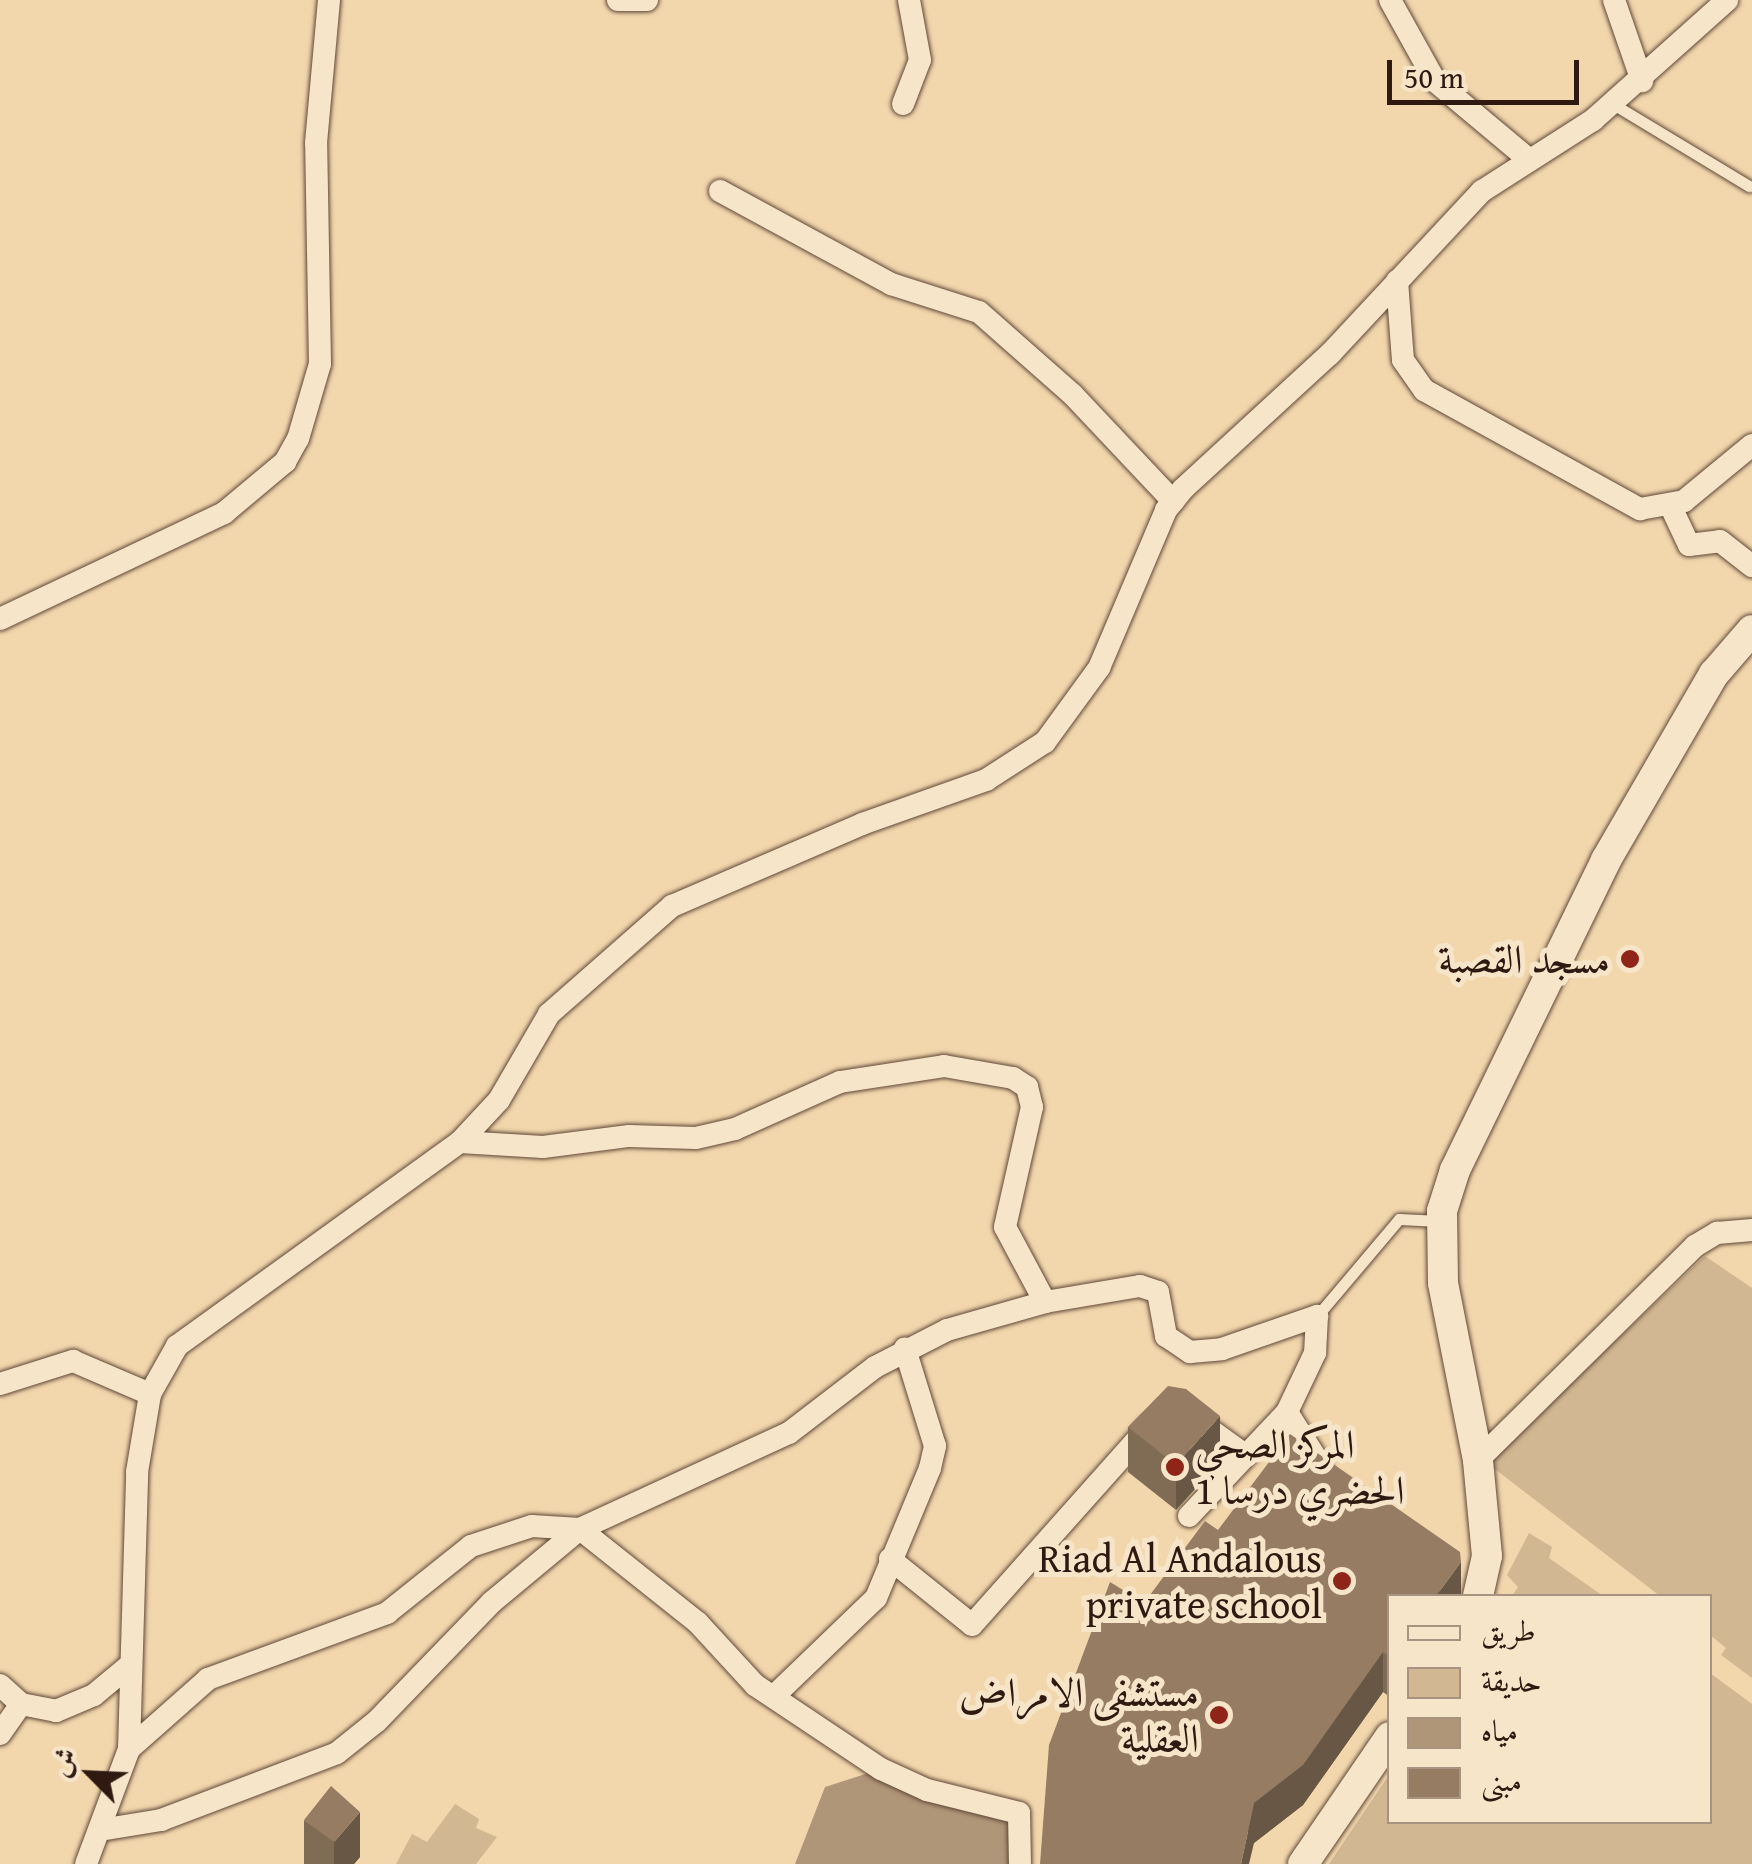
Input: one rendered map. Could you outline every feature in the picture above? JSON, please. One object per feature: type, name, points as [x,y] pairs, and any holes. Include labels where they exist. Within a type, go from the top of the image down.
[{"type":"street","points":[[6,614],[224,513],[285,462],[298,439],[320,364],[316,143],[329,0]]},
{"type":"street","points":[[618,0],[648,0]]},
{"type":"street","points":[[903,104],[920,60],[910,0]]},
{"type":"street","points":[[1390,0],[1435,81],[1527,158]]},
{"type":"street","points":[[1614,0],[1642,81]]},
{"type":"street","points":[[86,1864],[129,1749],[133,1519],[150,1394],[160,1367],[191,1334],[460,1142],[499,1100],[549,1014],[672,906],[862,824],[986,780],[1045,742],[1099,668],[1173,501],[1270,414],[1482,192],[1527,158],[1613,104],[1642,81],[1700,18],[1726,0]]},
{"type":"street","points":[[720,191],[891,284],[979,312],[1060,382],[1173,501]]},
{"type":"street","points":[[1397,282],[1403,360],[1424,390],[1640,508],[1671,507],[1752,446]]},
{"type":"street","points":[[1671,507],[1689,544],[1725,543],[1752,566]]},
{"type":"street","points":[[1480,1591],[1486,1556],[1478,1460],[1442,1283],[1440,1222],[1454,1170],[1606,860],[1714,674],[1752,630]]},
{"type":"street","points":[[460,1142],[543,1147],[629,1136],[696,1138],[735,1129],[840,1082],[944,1066],[1013,1078],[1028,1087],[1032,1107],[1005,1227],[1044,1302]]},
{"type":"street","points":[[1478,1460],[1695,1246],[1716,1232],[1752,1230]]},
{"type":"street","points":[[100,1830],[161,1820],[337,1752],[377,1722],[481,1612],[580,1529],[789,1434],[905,1349],[1044,1302],[1152,1288],[1166,1336],[1190,1352],[1222,1350],[1317,1316],[1314,1353],[1287,1412],[1190,1516]]},
{"type":"street","points":[[774,1696],[865,1611],[935,1446],[905,1349]]},
{"type":"street","points":[[0,1384],[73,1361],[150,1394]]},
{"type":"street","points":[[1287,1412],[1335,1482]]},
{"type":"street","points":[[890,1559],[972,1625],[1124,1449],[1164,1415],[1198,1421],[1245,1455]]},
{"type":"street","points":[[129,1749],[208,1680],[387,1612],[471,1546],[532,1526],[580,1529],[698,1623],[730,1662],[774,1696],[902,1780],[1012,1809],[1022,1821],[1020,1864]]},
{"type":"street","points":[[1450,1565],[1480,1591]]},
{"type":"street","points":[[0,1685],[21,1704],[44,1712],[71,1706],[130,1665]]},
{"type":"street","points":[[0,1734],[21,1704]]},
{"type":"street","points":[[1303,1864],[1387,1741]]},
{"type":"lane","points":[[1613,104],[1749,186]]},
{"type":"lane","points":[[1317,1316],[1400,1218],[1440,1222]]},
{"type":"green space","points":[[1705,1256],[1752,1288],[1752,1678],[1721,1655],[1726,1648],[1712,1637],[1712,1594],[1657,1594],[1487,1463]]},
{"type":"green space","points":[[1529,1533],[1552,1547],[1549,1558],[1600,1594],[1513,1594],[1518,1587],[1507,1575]]},
{"type":"green space","points":[[1712,1674],[1752,1704],[1752,1864],[1329,1864],[1387,1778],[1387,1824],[1712,1824]]},
{"type":"green space","points":[[455,1804],[479,1819],[476,1828],[497,1837],[476,1864],[396,1864],[412,1834],[427,1842]]},
{"type":"water","points":[[881,1769],[1019,1813],[1015,1864],[795,1864],[825,1787]]},
{"type":"building","points":[[1168,1386],[1186,1389],[1220,1416],[1176,1465],[1128,1427]]},
{"type":"building","name":"مستشفى الامراض العقلية","points":[[1290,1434],[1460,1552],[1461,1562],[1437,1594],[1387,1594],[1387,1654],[1383,1652],[1303,1765],[1254,1803],[1241,1864],[1040,1864],[1049,1745],[1110,1582],[1144,1603],[1205,1521],[1218,1530]]},
{"type":"building","points":[[331,1786],[360,1812],[334,1842],[304,1820]]},
{"type":"place","name":"مسجد القصبة","points":[[1630,959]]},
{"type":"place","name":"المركز الصحي الحضري درسا 1","points":[[1175,1467]]},
{"type":"place","name":"Riad Al Andalous private school","points":[[1342,1581]]},
{"type":"place","name":"مستشفى الامراض العقلية","points":[[1219,1715]]}]
